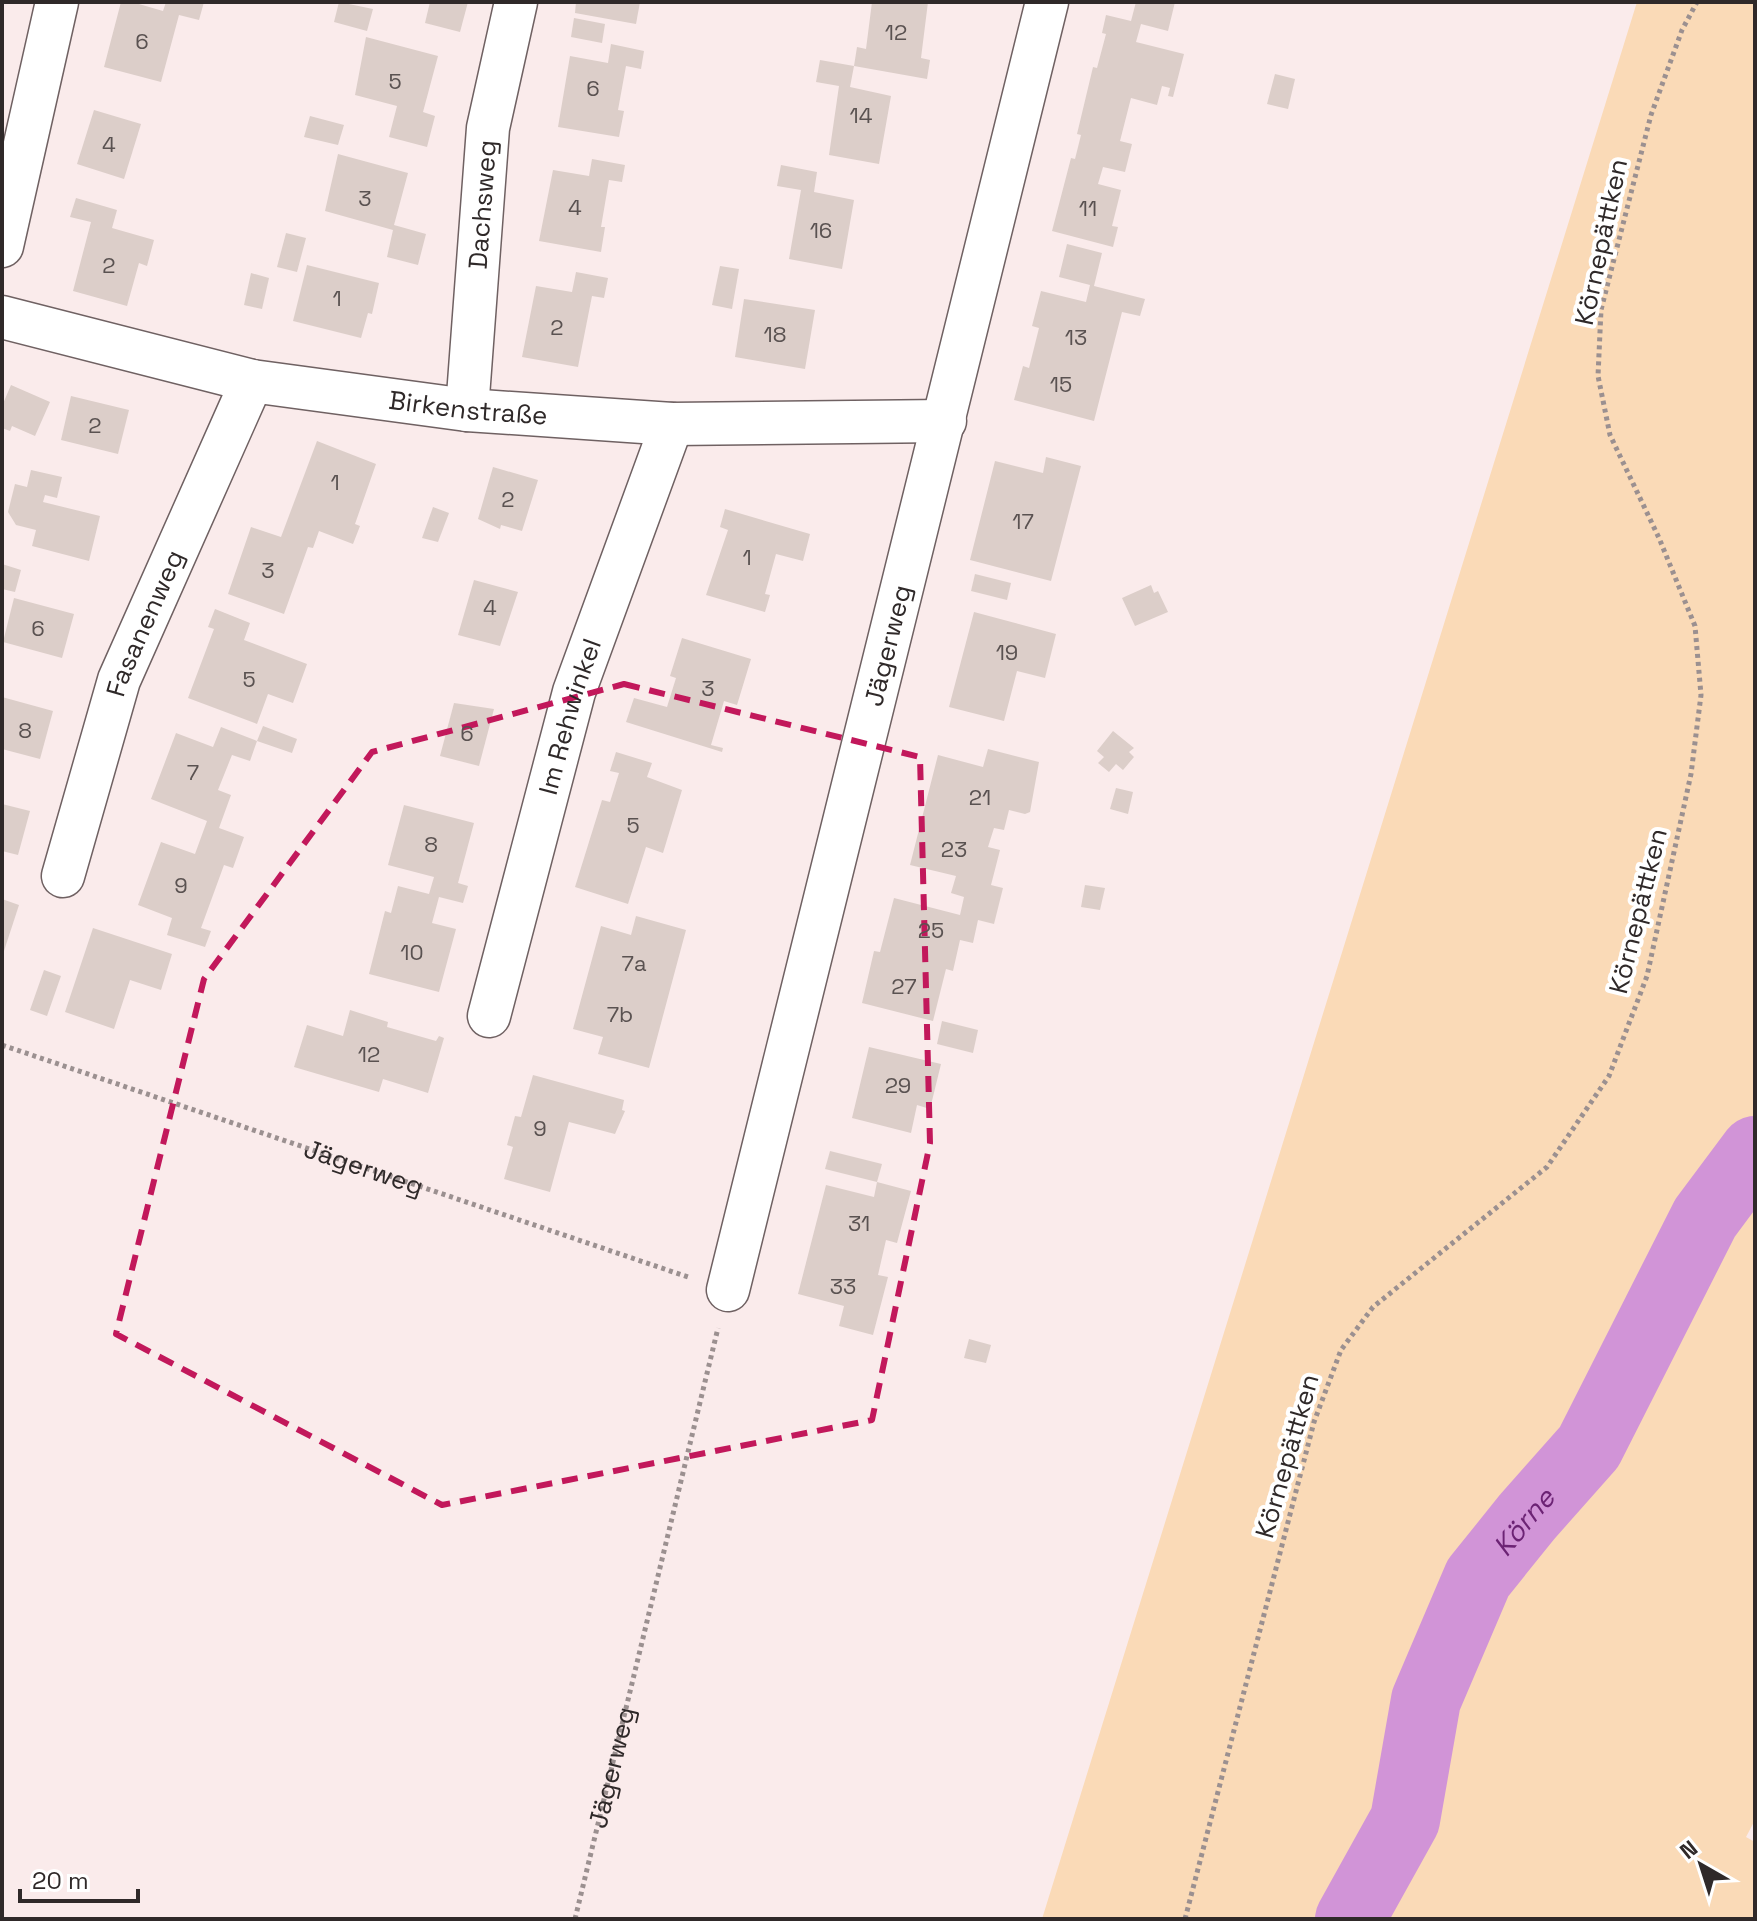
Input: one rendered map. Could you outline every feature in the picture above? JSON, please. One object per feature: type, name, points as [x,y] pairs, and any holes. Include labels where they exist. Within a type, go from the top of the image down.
[{"type":"street","points":[[2,246],[57,2]]},
{"type":"street","name":"Dachsweg","points":[[467,410],[488,128],[516,2]]},
{"type":"street","name":"Jägerweg","points":[[728,1290],[1047,2]]},
{"type":"street","name":"Birkenstraße","points":[[2,317],[252,381],[467,410],[672,424],[945,421]]},
{"type":"street","name":"Fasanenweg","points":[[63,876],[119,680],[252,381]]},
{"type":"street","name":"Im Rehwinkel","points":[[489,1016],[574,692],[672,424]]},
{"type":"path","name":"Körnepättken","points":[[1185,1919],[1314,1422],[1341,1350],[1373,1307],[1547,1167],[1609,1076],[1647,976],[1691,774],[1701,695],[1695,626],[1659,538],[1610,435],[1598,376],[1601,310],[1651,115],[1682,30],[1697,2]]},
{"type":"path","name":"Jägerweg","points":[[2,1045],[728,1290],[575,1919]]},
{"type":"highlighted area","points":[[624,684],[920,757],[930,1143],[872,1420],[442,1505],[116,1334],[204,979],[372,752]]},
{"type":"shaded area","points":[[1637,2],[1755,2],[1755,1820],[1746,1837],[1755,1842],[1755,1919],[1042,1919]]},
{"type":"building","points":[[121,2],[163,11],[166,2],[204,2],[199,20],[179,15],[161,82],[104,67]]},
{"type":"building","points":[[339,2],[373,9],[367,31],[334,22]]},
{"type":"building","points":[[430,2],[468,2],[460,32],[425,23]]},
{"type":"building","points":[[576,2],[640,2],[636,24],[575,13]]},
{"type":"building","points":[[872,2],[928,2],[921,58],[930,60],[927,79],[854,66],[857,47],[866,49]]},
{"type":"building","points":[[1136,2],[1175,2],[1168,31],[1141,24],[1136,42],[1184,54],[1173,97],[1168,96],[1170,88],[1162,86],[1157,105],[1131,98],[1120,141],[1132,144],[1125,172],[1103,167],[1098,184],[1121,190],[1112,226],[1118,227],[1113,247],[1052,231],[1071,158],[1075,159],[1081,135],[1077,134],[1093,67],[1097,68],[1106,34],[1102,33],[1106,15],[1131,21]]},
{"type":"building","points":[[574,18],[605,24],[602,43],[571,37]]},
{"type":"building","points":[[366,37],[438,56],[423,112],[435,116],[427,147],[389,137],[397,106],[355,95]]},
{"type":"building","points":[[611,44],[644,51],[641,69],[626,66],[618,110],[624,111],[619,137],[558,127],[570,56],[608,63]]},
{"type":"building","points":[[820,60],[854,66],[850,87],[891,96],[879,164],[829,155],[839,86],[816,82]]},
{"type":"building","points":[[1275,74],[1295,79],[1288,109],[1267,104]]},
{"type":"building","points":[[94,110],[141,124],[124,179],[77,164]]},
{"type":"building","points":[[310,116],[344,125],[338,145],[304,137]]},
{"type":"building","points":[[338,154],[408,173],[394,225],[426,234],[418,265],[387,257],[393,230],[325,211]]},
{"type":"building","points":[[592,159],[625,165],[622,182],[609,180],[601,227],[605,227],[601,252],[539,241],[553,170],[589,176]]},
{"type":"building","points":[[781,165],[817,172],[814,192],[854,200],[842,269],[789,259],[801,190],[777,186]]},
{"type":"building","points":[[76,198],[117,210],[112,228],[154,240],[147,266],[139,263],[127,306],[73,291],[91,222],[70,217]]},
{"type":"building","points":[[286,233],[306,238],[297,272],[277,267]]},
{"type":"building","points":[[1067,244],[1102,253],[1094,286],[1145,299],[1140,316],[1122,312],[1094,421],[1014,400],[1023,366],[1029,368],[1039,328],[1032,326],[1041,291],[1086,302],[1090,285],[1059,277]]},
{"type":"building","points":[[307,265],[379,283],[372,314],[368,313],[361,338],[293,321]]},
{"type":"building","points":[[720,266],[739,269],[732,309],[712,305]]},
{"type":"building","points":[[576,272],[608,278],[604,298],[592,296],[578,367],[522,357],[536,286],[572,292]]},
{"type":"building","points":[[251,273],[269,278],[262,309],[244,305]]},
{"type":"building","points":[[744,299],[815,310],[805,369],[735,357]]},
{"type":"building","points":[[11,385],[50,402],[35,436],[12,426],[10,431],[2,428],[2,406]]},
{"type":"building","points":[[71,396],[129,410],[118,454],[61,440]]},
{"type":"building","points":[[317,441],[376,464],[355,524],[360,526],[353,544],[319,531],[313,548],[308,547],[284,614],[228,594],[251,527],[281,537]]},
{"type":"building","points":[[1046,457],[1081,466],[1051,581],[970,560],[995,461],[1043,473]]},
{"type":"building","points":[[493,467],[538,480],[522,531],[501,525],[500,529],[478,519]]},
{"type":"building","points":[[31,470],[62,477],[57,498],[45,495],[43,502],[100,516],[89,561],[32,546],[36,530],[16,525],[8,512],[15,484],[27,487]]},
{"type":"building","points":[[433,507],[449,513],[438,542],[422,538]]},
{"type":"building","points":[[725,509],[810,534],[803,561],[776,554],[765,594],[770,595],[765,612],[706,595],[728,530],[720,527]]},
{"type":"building","points":[[2,564],[21,570],[15,592],[2,589]]},
{"type":"building","points":[[975,574],[1011,583],[1007,600],[971,591]]},
{"type":"building","points":[[474,580],[518,592],[500,646],[458,635]]},
{"type":"building","points":[[1151,585],[1154,593],[1158,591],[1168,612],[1135,626],[1122,598]]},
{"type":"building","points":[[14,598],[74,614],[62,658],[3,642]]},
{"type":"building","points":[[215,609],[250,623],[244,640],[307,664],[293,703],[268,694],[257,724],[188,698],[214,629],[208,627]]},
{"type":"building","points":[[974,612],[1056,634],[1045,678],[1017,671],[1004,721],[949,707]]},
{"type":"building","points":[[682,638],[751,659],[737,705],[724,701],[711,745],[723,748],[722,752],[626,722],[634,698],[667,707],[676,678],[670,676]]},
{"type":"building","points":[[2,697],[53,711],[40,759],[2,749]]},
{"type":"building","points":[[454,703],[494,709],[479,766],[440,756]]},
{"type":"building","points":[[263,726],[297,739],[292,753],[257,741]]},
{"type":"building","points":[[221,727],[257,741],[250,761],[232,755],[218,790],[231,795],[219,828],[244,837],[233,868],[224,865],[201,928],[211,931],[205,947],[167,935],[172,918],[138,905],[161,842],[195,854],[207,821],[151,799],[176,733],[213,747]]},
{"type":"building","points":[[1113,731],[1134,748],[1129,752],[1134,757],[1123,770],[1116,764],[1109,772],[1098,763],[1104,757],[1097,751]]},
{"type":"building","points":[[988,749],[1039,762],[1030,812],[1025,814],[1009,810],[1004,830],[994,828],[988,847],[1000,850],[991,885],[1003,888],[994,924],[978,920],[973,943],[960,940],[953,971],[946,969],[933,1021],[862,1003],[874,951],[880,952],[894,898],[960,915],[964,897],[951,893],[956,876],[910,865],[938,755],[983,767]]},
{"type":"building","points":[[616,752],[652,763],[647,777],[682,790],[663,853],[646,847],[628,904],[575,887],[602,800],[610,802],[619,773],[610,771]]},
{"type":"building","points":[[1116,788],[1133,792],[1128,814],[1110,809]]},
{"type":"building","points":[[2,804],[30,811],[18,855],[2,851]]},
{"type":"building","points":[[404,805],[474,823],[458,883],[468,886],[463,903],[439,897],[432,923],[456,929],[439,992],[369,974],[385,911],[391,913],[398,886],[429,894],[434,877],[388,865]]},
{"type":"building","points":[[1085,885],[1105,888],[1100,910],[1081,907]]},
{"type":"building","points":[[2,899],[19,905],[3,954],[2,954]]},
{"type":"building","points":[[636,916],[686,930],[649,1068],[598,1054],[603,1037],[573,1029],[601,926],[631,935]]},
{"type":"building","points":[[93,928],[172,954],[161,990],[130,980],[114,1029],[65,1012]]},
{"type":"building","points":[[44,970],[61,976],[47,1016],[30,1010]]},
{"type":"building","points":[[350,1010],[388,1022],[387,1027],[436,1041],[439,1036],[444,1038],[428,1093],[383,1079],[379,1092],[294,1067],[307,1025],[343,1036]]},
{"type":"building","points":[[942,1021],[978,1030],[973,1053],[937,1044]]},
{"type":"building","points":[[869,1047],[941,1064],[930,1109],[917,1105],[911,1133],[852,1118]]},
{"type":"building","points":[[533,1075],[624,1100],[622,1110],[625,1111],[615,1134],[569,1122],[550,1192],[504,1179],[513,1147],[507,1145],[515,1116],[521,1117]]},
{"type":"building","points":[[830,1151],[882,1164],[877,1182],[825,1169]]},
{"type":"building","points":[[877,1182],[911,1191],[897,1243],[886,1240],[878,1275],[888,1277],[873,1335],[839,1326],[844,1306],[798,1294],[826,1185],[874,1197]]},
{"type":"building","points":[[969,1339],[991,1345],[986,1363],[964,1358]]},
{"type":"waterway","name":"Körne","points":[[1350,1919],[1405,1820],[1426,1700],[1478,1578],[1589,1447],[1705,1218],[1755,1151]]}]
